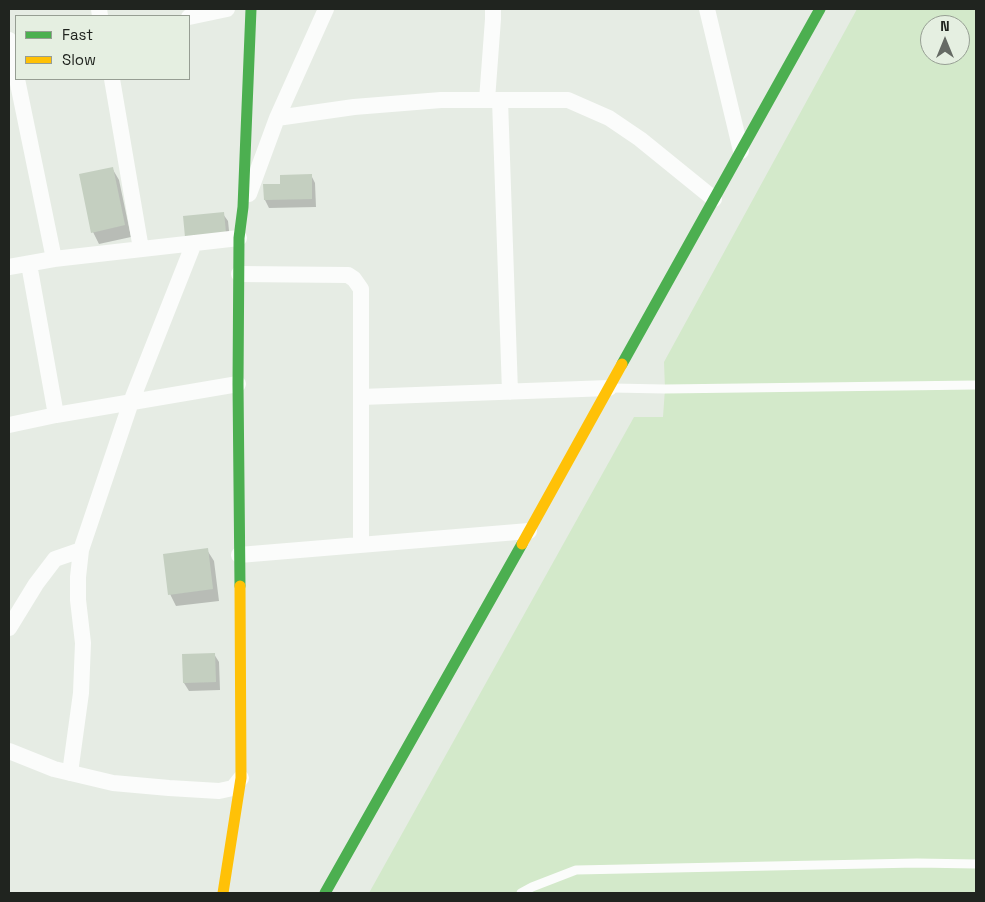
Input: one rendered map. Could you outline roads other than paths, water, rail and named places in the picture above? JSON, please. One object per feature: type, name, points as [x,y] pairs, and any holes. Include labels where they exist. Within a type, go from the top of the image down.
[{"type":"street","points":[[193,13],[227,9]]},
{"type":"street","points":[[223,893],[241,778],[238,384],[239,238],[244,207],[251,9]]},
{"type":"street","points":[[244,207],[277,118],[326,9]]},
{"type":"street","points":[[493,9],[494,100],[510,392]]},
{"type":"street","points":[[706,9],[741,151]]},
{"type":"street","points":[[325,893],[820,9]]},
{"type":"street","points":[[9,40],[15,72]]},
{"type":"street","points":[[17,80],[54,259]]},
{"type":"street","points":[[112,80],[141,249]]},
{"type":"street","points":[[277,118],[354,107],[441,100],[568,100],[609,118],[640,139],[714,199]]},
{"type":"street","points":[[9,267],[54,259],[239,238]]},
{"type":"street","points":[[70,773],[81,693],[82,643],[78,576],[81,550],[132,402],[194,244]]},
{"type":"street","points":[[29,264],[56,415]]},
{"type":"street","points":[[239,274],[348,275],[354,278],[361,290],[361,545]]},
{"type":"street","points":[[9,425],[56,415],[238,384]]},
{"type":"street","points":[[361,397],[609,388]]},
{"type":"street","points":[[239,555],[529,531]]},
{"type":"street","points":[[9,628],[36,584],[55,560],[81,550]]},
{"type":"street","points":[[9,750],[54,769],[112,782],[219,791],[233,788],[241,778]]},
{"type":"lane","points":[[609,388],[976,385]]},
{"type":"lane","points":[[521,893],[576,870],[917,863],[976,864]]}]
